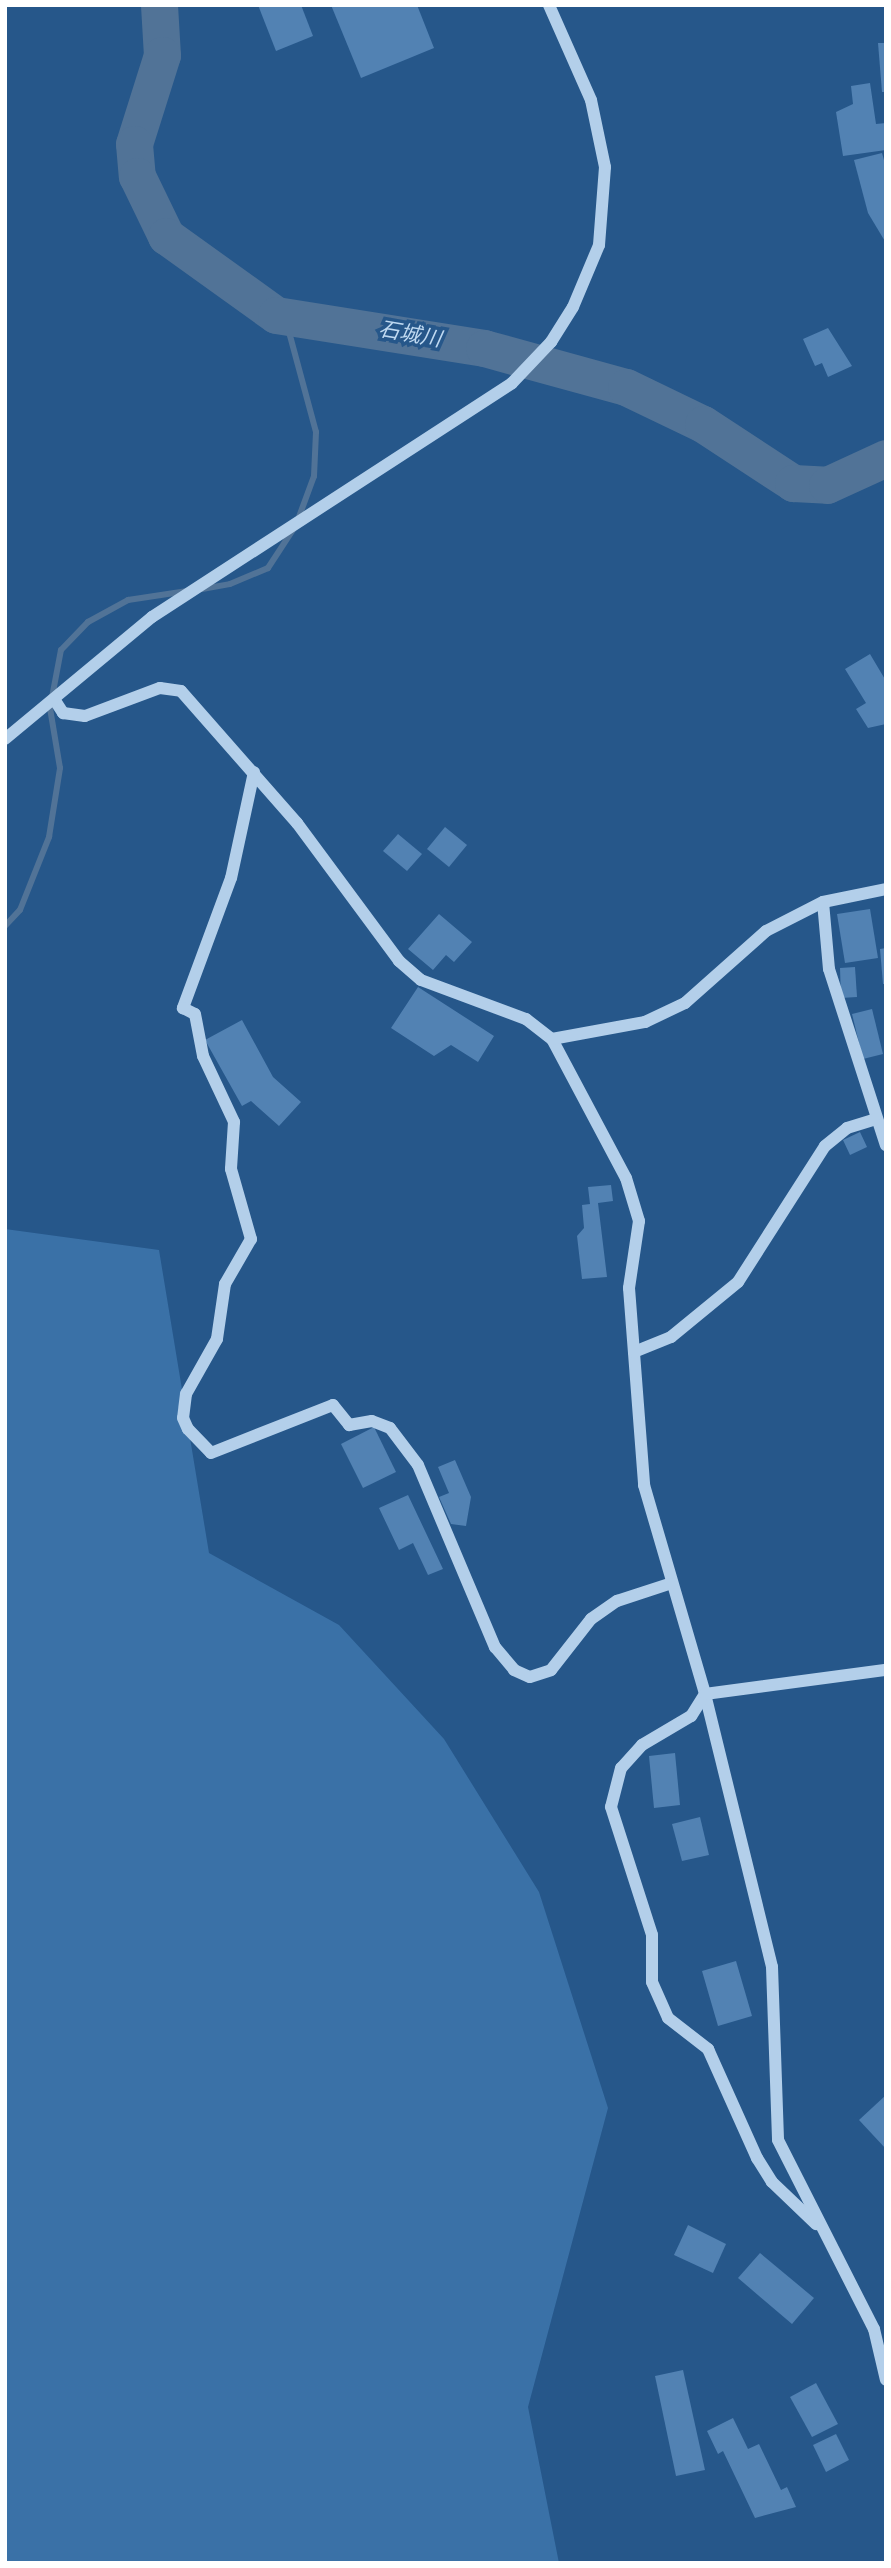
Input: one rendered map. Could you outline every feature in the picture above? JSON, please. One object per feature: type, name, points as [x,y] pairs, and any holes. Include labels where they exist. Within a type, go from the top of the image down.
[{"type":"street","points":[[8,733],[54,699],[152,617],[512,383],[551,342],[573,307],[599,245],[605,167],[591,100],[549,5]]},
{"type":"street","points":[[54,699],[63,713],[85,716],[160,688],[181,691],[254,772],[398,961],[421,980],[526,1018],[552,1039],[626,1178],[639,1221],[629,1288],[644,1485],[669,1584],[705,1694],[772,1966],[778,2140],[874,2329],[886,2380]]},
{"type":"street","points":[[254,772],[231,877],[183,1008],[195,1014],[203,1056],[234,1122],[230,1169],[251,1238],[225,1284],[218,1339],[186,1394],[183,1418],[188,1429],[211,1453],[333,1405],[349,1424],[372,1421],[390,1428],[418,1465],[495,1647],[514,1670],[530,1677],[551,1670],[591,1619],[617,1601],[669,1584]]},
{"type":"street","points":[[552,1039],[645,1022],[685,1003],[766,931],[823,902],[886,889]]},
{"type":"street","points":[[823,902],[829,969],[874,1120],[886,1145]]},
{"type":"street","points":[[634,1352],[671,1337],[738,1282],[825,1146],[847,1128],[874,1120]]},
{"type":"street","points":[[825,2230],[767,2174],[708,2049],[668,2018],[652,1982],[652,1935],[611,1807],[621,1768],[642,1745],[691,1716],[705,1694],[886,1670]]},
{"type":"shaded area","points":[[5,1229],[159,1250],[209,1553],[339,1625],[444,1739],[539,1892],[608,2108],[528,2407],[559,2563],[5,2563]]},
{"type":"building","points":[[258,5],[301,5],[313,36],[276,51]]},
{"type":"building","points":[[331,5],[417,5],[434,48],[361,78]]},
{"type":"building","points":[[878,43],[886,43],[886,92],[882,92]]},
{"type":"building","points":[[870,83],[876,124],[886,123],[886,150],[843,156],[836,112],[853,104],[851,86]]},
{"type":"building","points":[[882,153],[886,167],[886,243],[868,213],[854,160]]},
{"type":"building","points":[[828,328],[852,366],[828,377],[822,363],[815,366],[803,339]]},
{"type":"building","points":[[870,654],[886,681],[886,724],[868,728],[856,709],[866,703],[845,669]]},
{"type":"building","points":[[445,827],[467,845],[449,867],[427,849]]},
{"type":"building","points":[[398,834],[422,854],[407,871],[383,851]]},
{"type":"building","points":[[870,909],[878,958],[845,963],[837,914]]},
{"type":"building","points":[[439,914],[472,942],[454,962],[446,955],[433,970],[408,949]]},
{"type":"building","points":[[886,948],[886,984],[883,984],[880,949]]},
{"type":"building","points":[[855,967],[857,997],[841,998],[840,968]]},
{"type":"building","points":[[418,987],[494,1036],[478,1062],[451,1045],[434,1056],[391,1028]]},
{"type":"building","points":[[872,1009],[883,1054],[863,1059],[852,1014]]},
{"type":"building","points":[[242,1020],[273,1077],[301,1102],[279,1126],[251,1101],[242,1106],[205,1040]]},
{"type":"building","points":[[860,1132],[867,1147],[850,1155],[843,1140]]},
{"type":"building","points":[[611,1185],[613,1201],[598,1203],[607,1277],[582,1279],[577,1236],[584,1228],[582,1205],[590,1204],[588,1187]]},
{"type":"building","points":[[374,1427],[396,1472],[363,1488],[341,1444]]},
{"type":"building","points":[[455,1460],[471,1497],[466,1526],[451,1524],[439,1497],[449,1493],[438,1467]]},
{"type":"building","points":[[408,1495],[443,1569],[428,1575],[413,1543],[399,1550],[379,1508]]},
{"type":"building","points":[[675,1753],[680,1805],[654,1808],[649,1756]]},
{"type":"building","points":[[700,1817],[709,1855],[682,1861],[672,1824]]},
{"type":"building","points":[[736,1961],[752,2016],[718,2026],[702,1971]]},
{"type":"building","points":[[886,2095],[886,2149],[859,2120]]},
{"type":"building","points":[[688,2225],[726,2244],[713,2273],[674,2255]]},
{"type":"building","points":[[760,2253],[814,2298],[792,2324],[738,2278]]},
{"type":"building","points":[[683,2370],[705,2470],[676,2476],[655,2376]]},
{"type":"building","points":[[816,2383],[838,2424],[812,2437],[790,2397]]},
{"type":"building","points":[[733,2418],[748,2449],[759,2444],[781,2490],[787,2487],[796,2507],[755,2518],[723,2451],[718,2454],[707,2431]]},
{"type":"building","points":[[836,2434],[849,2460],[826,2472],[813,2445]]},
{"type":"waterway","name":"石城川","points":[[159,5],[162,55],[134,144],[137,176],[166,236],[276,315],[484,348],[626,387],[703,424],[793,483],[827,485],[886,458]]},
{"type":"waterway","points":[[202,589],[230,584],[268,568],[296,525],[314,476],[316,432],[285,317]]},
{"type":"waterway","points":[[5,926],[20,910],[49,837],[60,768],[50,708],[61,650],[88,622],[128,600],[187,591]]}]
